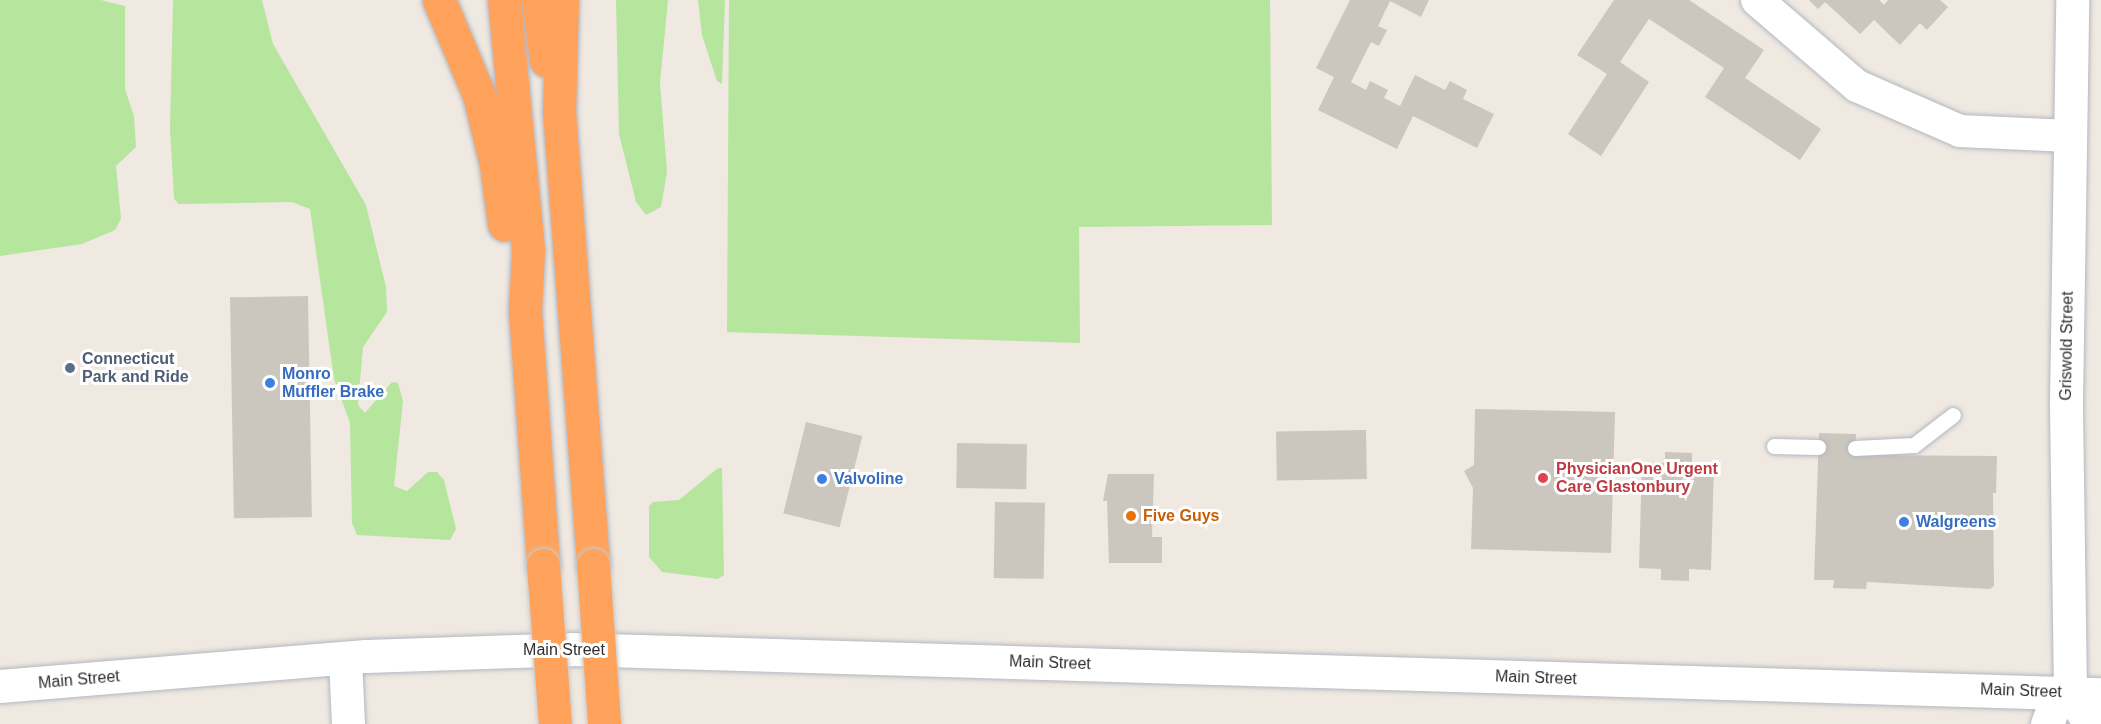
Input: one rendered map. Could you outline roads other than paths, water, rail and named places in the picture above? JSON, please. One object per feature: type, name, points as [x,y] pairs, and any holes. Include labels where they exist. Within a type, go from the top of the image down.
[{"type":"highway","points":[[438,0],[464,53],[485,118],[500,189],[511,273],[525,311]]},
{"type":"highway","points":[[504,0],[528,251],[525,311],[555,724]]},
{"type":"highway","points":[[538,0],[559,111]]},
{"type":"highway","points":[[562,0],[559,111],[604,724]]},
{"type":"main road","name":"Griswold Street","points":[[2072,0],[2066,394],[2085,693]]},
{"type":"main road","name":"Main Street","points":[[0,686],[345,658],[504,650],[641,650],[2085,693]]},
{"type":"main road","points":[[345,658],[348,724]]},
{"type":"main road","points":[[2047,724],[2054,708],[2085,693],[2090,724]]},
{"type":"street","points":[[1757,0],[1857,86],[1960,131],[2070,136]]},
{"type":"lane","points":[[1856,448],[1914,446],[1953,415]]},
{"type":"lane","points":[[1774,446],[1818,447]]},
{"type":"place","name":"Connecticut Park and Ride","points":[[70,368]]},
{"type":"place","name":"Monro Muffler Brake","points":[[270,383]]},
{"type":"place","name":"PhysicianOne Urgent Care Glastonbury","points":[[1543,478]]},
{"type":"place","name":"Valvoline","points":[[822,479]]},
{"type":"place","name":"Five Guys","points":[[1131,516]]},
{"type":"place","name":"Walgreens","points":[[1904,522]]}]
